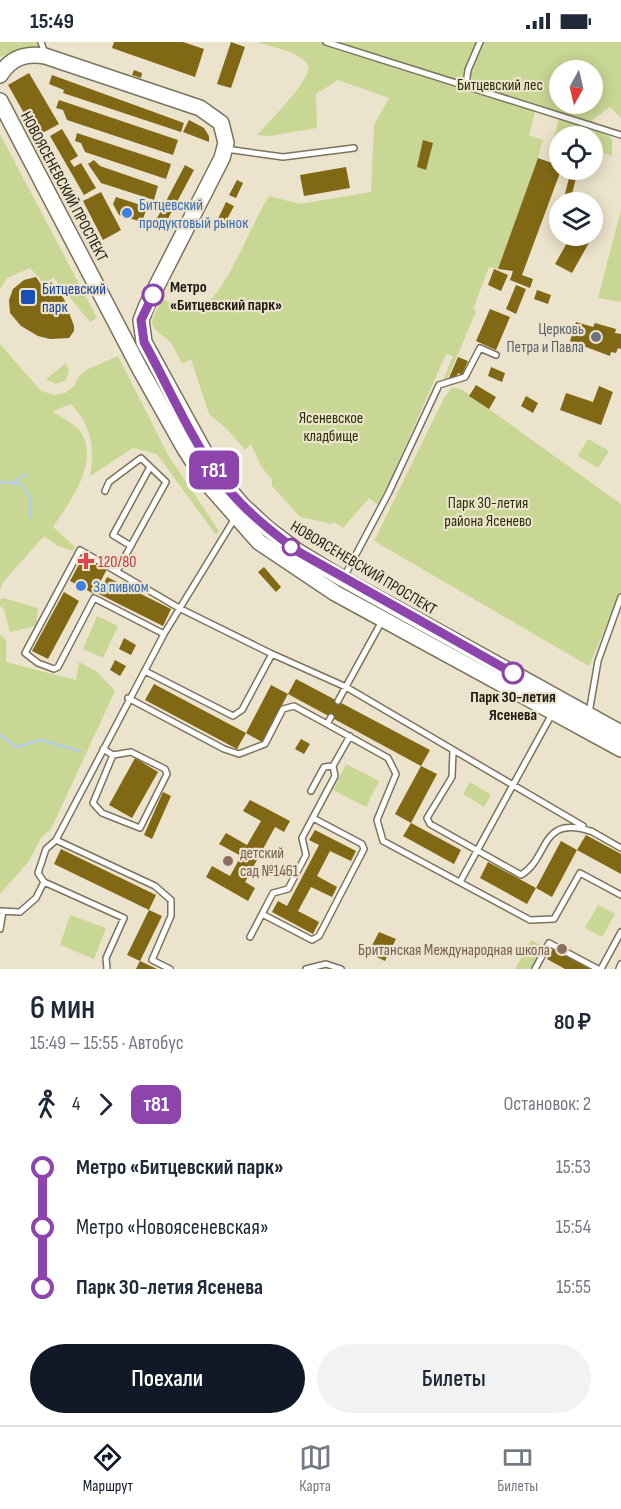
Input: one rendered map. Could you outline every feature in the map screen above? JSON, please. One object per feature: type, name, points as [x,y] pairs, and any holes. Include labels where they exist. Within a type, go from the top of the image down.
[{"type":"street","points":[[0,75],[13,60],[43,49],[200,108],[221,123],[225,135],[225,149]]},
{"type":"street","name":"НОВОЯСЕНЕВСКИЙ ПРОСПЕКТ","points":[[0,101],[185,449],[207,483],[259,542],[289,563],[383,620],[557,706],[588,715],[621,733]]},
{"type":"street","name":"НОВОЯСЕНЕВСКИЙ ПРОСПЕКТ","points":[[225,149],[143,313],[141,334],[217,475],[242,505],[268,530],[297,551],[557,706],[621,749]]},
{"type":"lane","points":[[326,42],[466,84],[621,135]]},
{"type":"lane","points":[[466,84],[468,70],[480,42]]},
{"type":"lane","points":[[225,149],[283,157],[354,148]]},
{"type":"lane","points":[[343,579],[388,494],[439,385],[465,377],[480,348],[496,355]]},
{"type":"lane","points":[[105,491],[109,482],[141,458],[166,482],[117,571]]},
{"type":"lane","points":[[131,546],[113,535],[150,467]]},
{"type":"lane","points":[[107,969],[106,958],[124,918],[44,882],[38,873],[46,849],[56,840],[128,698],[179,608],[236,517]]},
{"type":"lane","points":[[164,634],[94,598],[58,667],[54,669],[28,657],[25,653],[80,550],[179,608],[272,654],[346,687],[621,848]]},
{"type":"lane","points":[[588,715],[598,661],[621,597]]},
{"type":"lane","points":[[338,701],[383,620]]},
{"type":"lane","points":[[145,671],[233,716],[242,710],[272,654]]},
{"type":"lane","points":[[128,698],[224,749],[239,754],[265,744],[283,709],[294,706],[350,736],[388,758],[396,774],[376,820],[383,841],[530,920],[554,919],[580,873],[621,895]]},
{"type":"lane","points":[[460,882],[557,706]]},
{"type":"lane","points":[[327,724],[331,717]]},
{"type":"lane","points":[[250,937],[273,893],[288,889],[306,855],[302,838],[335,776],[333,766],[350,736]]},
{"type":"lane","points":[[103,749],[113,755],[131,752],[165,769],[167,774],[140,828],[102,813],[93,803],[113,755]]},
{"type":"lane","points":[[453,751],[452,777],[427,818],[430,824],[521,875],[542,846],[559,830],[571,826],[593,832]]},
{"type":"lane","points":[[311,791],[324,767],[333,766]]},
{"type":"lane","points":[[262,914],[312,940],[319,936],[364,849],[362,844],[312,818]]},
{"type":"lane","points":[[56,840],[155,886],[171,900],[171,916],[152,960],[170,969]]},
{"type":"lane","points":[[0,929],[2,911],[20,912],[36,898],[44,882]]},
{"type":"lane","points":[[535,969],[549,943],[599,969],[621,932]]},
{"type":"lane","points":[[306,969],[326,964],[341,969]]},
{"type":"lane","points":[[619,969],[621,964]]},
{"type":"green space","points":[[0,42],[37,42],[39,49],[21,49],[0,57]]},
{"type":"green space","points":[[258,42],[621,42],[621,118],[610,107],[603,112],[603,60],[549,60],[549,111],[536,107],[529,135],[543,140],[498,269],[489,267],[473,309],[476,311],[446,382],[443,380],[453,356],[446,354],[379,506],[369,498],[343,528],[334,522],[332,524],[300,517],[272,486],[272,480],[261,466],[251,444],[245,450],[227,429],[209,414],[191,359],[182,364],[171,343],[155,329],[152,322],[162,299],[182,307],[197,308],[211,299],[230,273],[269,196],[300,204],[371,192],[374,125],[389,98],[338,80],[316,94],[317,128],[270,136],[257,135],[297,90],[308,71],[308,65],[304,60],[285,50]]},
{"type":"green space","points":[[557,114],[600,114],[592,120],[598,126],[557,126],[560,115]]},
{"type":"green space","points":[[603,130],[612,139],[612,156],[603,153]]},
{"type":"green space","points":[[0,134],[97,318],[90,322],[53,277],[45,284],[30,268],[7,278],[0,289]]},
{"type":"green space","points":[[621,210],[621,302],[598,298]]},
{"type":"green space","points":[[0,344],[41,391],[54,395],[65,393],[88,369],[118,356],[168,455],[219,531],[216,535],[157,454],[133,448],[90,476],[92,456],[90,437],[83,420],[71,404],[53,411],[82,433],[87,449],[86,461],[79,485],[53,527],[75,547],[73,551],[58,546],[44,536],[4,581],[0,590]]},
{"type":"green space","points":[[66,363],[69,371],[66,380],[56,384],[46,379]]},
{"type":"green space","name":"Парк 30-летия района Ясенево","points":[[452,388],[461,389],[621,504],[621,592],[589,666],[374,541],[444,398]]},
{"type":"green space","points":[[588,439],[609,451],[598,468],[578,456]]},
{"type":"green space","points":[[3,598],[38,608],[36,626],[10,632],[4,609],[0,606],[0,600]]},
{"type":"green space","points":[[97,616],[118,626],[103,658],[83,649]]},
{"type":"green space","points":[[0,634],[6,640],[6,662],[76,680],[79,662],[96,671],[115,691],[51,829],[41,838],[29,861],[0,894]]},
{"type":"green space","points":[[346,764],[379,781],[366,807],[333,790]]},
{"type":"green space","points":[[470,782],[491,795],[484,807],[463,794]]},
{"type":"green space","points":[[598,905],[615,914],[602,937],[585,928]]},
{"type":"green space","points":[[70,915],[106,928],[94,959],[60,945]]},
{"type":"green space","points":[[531,940],[544,947],[532,969],[515,969]]},
{"type":"building","points":[[114,42],[183,42],[204,49],[195,77],[112,48]]},
{"type":"building","points":[[231,42],[245,47],[231,88],[217,84]]},
{"type":"building","points":[[134,70],[142,73],[141,78],[132,75]]},
{"type":"building","points":[[29,73],[59,124],[37,136],[8,85]]},
{"type":"building","points":[[52,75],[184,123],[181,132],[63,93],[64,90],[49,84]]},
{"type":"building","points":[[59,100],[178,140],[173,155],[67,120],[63,110],[56,108]]},
{"type":"building","points":[[189,120],[204,128],[209,136],[209,142],[183,132]]},
{"type":"building","points":[[62,129],[78,156],[70,161],[74,167],[81,163],[96,188],[84,195],[50,136]]},
{"type":"building","points":[[77,133],[171,164],[166,179],[85,152],[81,143],[75,141]]},
{"type":"building","points":[[44,138],[59,166],[54,168],[40,141]]},
{"type":"building","points":[[423,140],[433,143],[426,170],[417,167]]},
{"type":"building","points":[[538,158],[549,162],[549,180],[557,180],[553,192],[549,192],[549,202],[522,275],[533,279],[530,288],[510,280],[513,271],[498,269]]},
{"type":"building","points":[[94,160],[100,166],[158,186],[154,200],[101,183],[88,164]]},
{"type":"building","points":[[185,165],[194,170],[163,228],[154,224]]},
{"type":"building","points":[[346,167],[350,188],[304,196],[300,175]]},
{"type":"building","points":[[60,171],[90,226],[87,228],[57,173]]},
{"type":"building","points":[[237,180],[243,183],[236,198],[229,195]]},
{"type":"building","points":[[568,180],[576,180],[572,192],[566,192]]},
{"type":"building","points":[[101,192],[121,230],[103,240],[83,201]]},
{"type":"building","points":[[116,197],[147,207],[142,222],[119,215],[113,204]]},
{"type":"building","points":[[226,202],[234,206],[224,225],[217,221]]},
{"type":"building","points":[[565,246],[587,246],[572,273],[555,264]]},
{"type":"building","points":[[494,269],[508,275],[501,291],[488,285]]},
{"type":"building","points":[[36,277],[44,289],[51,282],[64,299],[74,326],[74,331],[69,338],[50,339],[38,336],[21,326],[10,313],[9,300],[13,289],[24,280]]},
{"type":"building","points":[[516,285],[526,289],[516,314],[506,309]]},
{"type":"building","points":[[537,290],[551,295],[548,304],[534,299]]},
{"type":"building","points":[[490,309],[510,317],[496,350],[476,341]]},
{"type":"building","name":"Церковь Петра и Павла","points":[[576,322],[593,327],[595,323],[616,329],[615,333],[621,334],[621,349],[618,348],[616,353],[611,352],[610,356],[570,341]]},
{"type":"building","points":[[458,357],[468,361],[462,375],[458,373],[455,380],[449,378]]},
{"type":"building","points":[[491,367],[505,373],[502,382],[488,376]]},
{"type":"building","points":[[476,385],[496,397],[489,409],[469,396]]},
{"type":"building","points":[[599,386],[613,392],[601,425],[560,410],[566,393],[593,402]]},
{"type":"building","points":[[526,396],[538,403],[533,413],[521,406]]},
{"type":"building","points":[[83,557],[107,569],[94,594],[70,581]]},
{"type":"building","points":[[264,567],[281,587],[276,592],[258,572]]},
{"type":"building","points":[[107,577],[171,609],[163,626],[99,594]]},
{"type":"building","points":[[64,592],[79,601],[48,659],[32,651]]},
{"type":"building","points":[[124,638],[136,645],[131,655],[119,649]]},
{"type":"building","points":[[115,660],[126,666],[120,676],[110,670]]},
{"type":"building","points":[[296,679],[430,750],[421,766],[288,694]]},
{"type":"building","points":[[154,684],[246,733],[237,749],[145,700]]},
{"type":"building","points":[[271,685],[288,694],[262,742],[246,733]]},
{"type":"building","points":[[301,739],[310,744],[304,754],[295,749]]},
{"type":"building","points":[[135,758],[158,772],[132,818],[109,805]]},
{"type":"building","points":[[421,766],[437,774],[411,823],[395,814]]},
{"type":"building","points":[[163,792],[171,796],[152,839],[144,835]]},
{"type":"building","points":[[250,800],[290,821],[284,832],[275,827],[245,882],[255,888],[248,901],[206,877],[212,866],[230,876],[241,856],[219,844],[226,833],[247,845],[261,821],[243,811]]},
{"type":"building","points":[[411,823],[461,850],[454,864],[403,836]]},
{"type":"building","points":[[315,830],[356,851],[351,861],[330,851],[317,876],[337,887],[332,897],[311,887],[298,911],[319,922],[313,934],[272,912],[278,901],[287,906],[319,845],[309,840]]},
{"type":"building","points":[[586,835],[621,854],[621,874],[577,850]]},
{"type":"building","points":[[561,841],[577,850],[552,897],[536,888]]},
{"type":"building","points":[[61,849],[156,895],[149,910],[54,864]]},
{"type":"building","points":[[488,862],[536,888],[527,904],[480,878]]},
{"type":"building","points":[[149,910],[162,916],[140,961],[127,955]]},
{"type":"building","points":[[379,932],[396,939],[385,961],[368,953]]},
{"type":"building","points":[[554,947],[594,969],[565,969],[547,959]]},
{"type":"building","points":[[140,961],[157,969],[136,969]]},
{"type":"waterway","points":[[14,482],[26,474]]},
{"type":"waterway","points":[[0,482],[21,484],[30,497],[30,518]]},
{"type":"waterway","points":[[0,735],[16,747],[41,740],[79,751]]},
{"type":"bus line","name":"т81","points":[[153,295],[141,320],[140,327],[144,342],[217,475],[242,505],[268,530],[297,551],[513,673]]},
{"type":"place","name":"Битцевский продуктовый рынок","points":[[127,213]]},
{"type":"place","name":"Метро «Битцевский парк»","points":[[153,295]]},
{"type":"place","name":"Битцевский парк","points":[[28,297]]},
{"type":"place","name":"Церковь Петра и Павла","points":[[596,337]]},
{"type":"place","name":"120/80","points":[[86,561]]},
{"type":"place","name":"За пивком","points":[[81,586]]},
{"type":"place","name":"Парк 30-летия Ясенева","points":[[513,673]]},
{"type":"place","name":"детский сад №1461","points":[[228,861]]},
{"type":"place","name":"Британская Международная школа","points":[[562,949]]},
{"type":"park label","name":"Битцевский лес","points":[[500,84]]},
{"type":"park label","name":"Ясеневское кладбище","points":[[331,426]]}]
